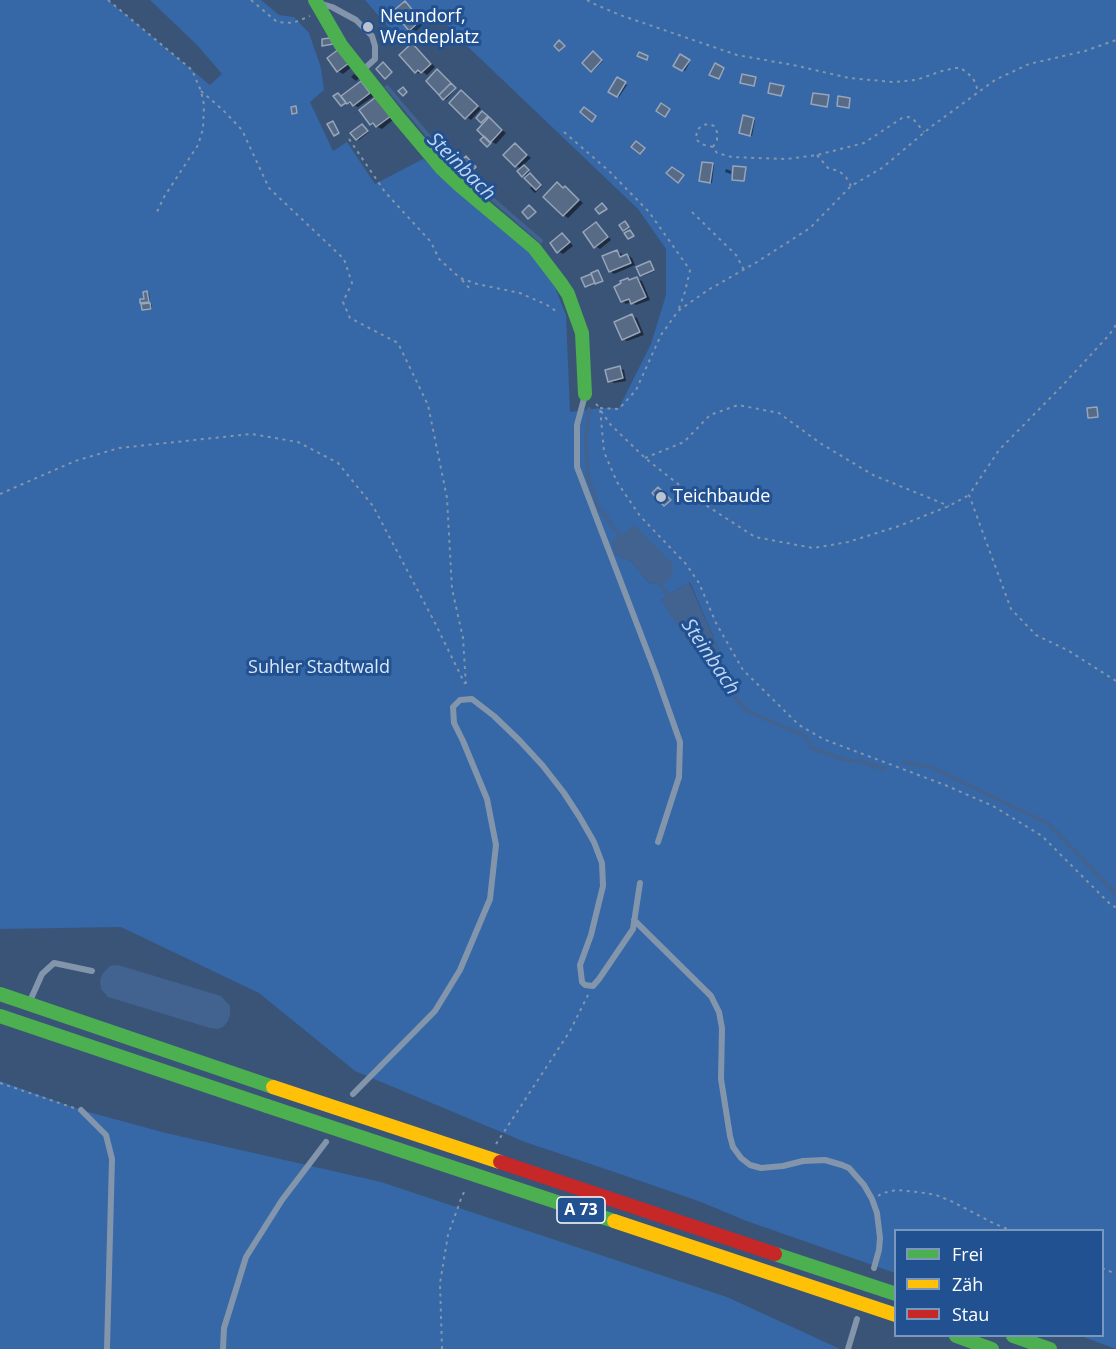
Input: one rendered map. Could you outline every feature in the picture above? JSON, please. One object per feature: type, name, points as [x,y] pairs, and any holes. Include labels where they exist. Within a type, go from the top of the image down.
[{"type":"main road","points":[[316,2],[341,45],[442,170],[534,248],[555,274],[568,294],[582,333],[585,394]]},
{"type":"main road","name":"A 73","points":[[0,994],[273,1088],[894,1293]]},
{"type":"main road","name":"A 73","points":[[0,1016],[894,1314]]},
{"type":"main road","points":[[961,1337],[992,1349]]},
{"type":"main road","points":[[1018,1337],[1050,1349]]},
{"type":"lane","points":[[316,2],[333,7],[356,20],[372,36],[375,59],[362,70]]},
{"type":"lane","points":[[585,394],[577,425],[577,467],[680,742],[679,777],[658,842]]},
{"type":"lane","points":[[353,1094],[435,1011],[460,970],[490,899],[496,845],[487,799],[454,723],[453,707],[460,699],[472,699],[494,716],[543,766],[564,793],[594,842],[602,863],[603,886],[591,935],[580,965],[582,982],[585,985],[593,986],[633,929],[640,883]]},
{"type":"lane","points":[[634,920],[711,996],[719,1011],[722,1028],[721,1079],[733,1147],[750,1165],[783,1166],[803,1161],[825,1160],[842,1165],[855,1174],[872,1199],[877,1213],[880,1238],[874,1268]]},
{"type":"lane","points":[[28,1004],[42,974],[54,963],[92,971]]},
{"type":"lane","points":[[81,1110],[106,1135],[112,1159],[106,1349]]},
{"type":"lane","points":[[223,1349],[224,1328],[246,1257],[282,1200],[326,1142]]},
{"type":"lane","points":[[848,1349],[857,1319]]},
{"type":"path","points":[[108,0],[192,70],[201,91],[204,105],[203,129],[198,145],[164,197],[156,214]]},
{"type":"path","points":[[251,0],[277,22],[292,23],[310,16],[316,2]]},
{"type":"path","points":[[587,0],[620,15],[737,55],[849,78],[893,82],[916,80],[942,70],[961,68],[972,77],[978,93]]},
{"type":"path","points":[[678,311],[708,290],[810,228],[851,186],[882,168],[924,132],[995,80],[1029,64],[1085,51],[1116,40]]},
{"type":"path","points":[[201,91],[242,130],[269,188],[344,259],[352,283],[343,302],[350,318],[398,343],[428,405],[447,498],[452,589],[463,638],[466,686]]},
{"type":"path","points":[[712,147],[717,140],[717,132],[714,126],[703,125],[697,130],[696,139],[701,144],[712,147],[717,153],[732,157],[787,159],[817,155],[864,143],[902,118],[909,117],[914,120],[924,132]]},
{"type":"path","points":[[564,132],[609,171],[649,212],[690,270],[678,311],[661,335],[636,390],[619,409],[600,408]]},
{"type":"path","points":[[349,140],[385,192],[431,242],[439,258],[472,291]]},
{"type":"path","points":[[817,155],[828,168],[839,171],[846,177],[851,186]]},
{"type":"path","points":[[692,212],[736,255],[744,270]]},
{"type":"path","points":[[460,278],[520,293],[547,305],[580,326]]},
{"type":"path","points":[[585,394],[600,408],[610,424],[645,458],[701,502],[755,537],[813,548],[848,542],[899,526],[949,506],[969,495],[999,450],[1062,386],[1116,325]]},
{"type":"path","points":[[645,458],[684,442],[710,414],[738,405],[779,412],[820,443],[873,475],[949,506]]},
{"type":"path","points":[[600,408],[604,452],[617,482],[640,516],[686,564],[699,583],[716,623],[743,670],[799,725],[823,739],[945,785],[993,806],[1042,836],[1112,906],[1116,907]]},
{"type":"path","points":[[0,494],[75,461],[119,448],[251,434],[298,442],[338,463],[373,506],[472,699]]},
{"type":"path","points":[[969,495],[1011,609],[1036,635],[1069,651],[1116,681]]},
{"type":"path","points":[[0,1083],[81,1110]]},
{"type":"path","points":[[872,1199],[883,1193],[897,1190],[936,1195],[1008,1229]]},
{"type":"green space","name":"Suhler Stadtwald","points":[[0,0],[108,0],[210,85],[222,74],[198,46],[150,0],[261,0],[279,15],[294,17],[309,33],[321,68],[324,90],[310,102],[333,151],[347,142],[375,184],[423,159],[522,242],[552,280],[566,315],[570,412],[619,408],[651,344],[666,295],[666,249],[638,209],[464,43],[438,14],[401,42],[365,0],[1116,0],[1116,1349],[1084,1337],[1104,1337],[1104,1229],[894,1229],[894,1273],[744,1220],[701,1202],[525,1142],[355,1071],[259,993],[121,927],[0,929]],"holes":[[[612,541],[662,584],[649,583],[632,562],[616,555]],[[690,582],[719,650],[661,600]]]},
{"type":"green space","points":[[0,1081],[81,1110],[166,1133],[381,1182],[727,1297],[840,1349],[0,1349]]},
{"type":"shaded area","points":[[635,525],[673,564],[673,572],[669,580],[662,584],[649,583],[632,562],[616,555],[612,541]]},
{"type":"shaded area","points":[[689,582],[719,650],[708,658],[690,645],[661,600]]},
{"type":"shaded area","points":[[118,965],[221,996],[230,1006],[228,1021],[218,1029],[210,1028],[108,997],[101,989],[100,981],[103,973],[110,966]]},
{"type":"building","points":[[405,1],[421,20],[409,31],[393,11]]},
{"type":"building","points":[[330,38],[333,44],[322,46],[322,39]]},
{"type":"building","points":[[559,40],[565,46],[559,51],[554,46]]},
{"type":"building","points":[[412,43],[431,64],[421,73],[418,70],[415,73],[399,55]]},
{"type":"building","points":[[339,49],[349,63],[337,72],[327,58]]},
{"type":"building","points":[[593,51],[602,60],[591,72],[582,63]]},
{"type":"building","points":[[639,52],[648,56],[647,60],[637,56]]},
{"type":"building","points":[[680,54],[690,60],[682,71],[673,66]]},
{"type":"building","points":[[383,62],[392,72],[385,79],[376,69]]},
{"type":"building","points":[[715,63],[724,68],[719,79],[709,75]]},
{"type":"building","points":[[437,69],[451,83],[439,95],[426,81]]},
{"type":"building","points":[[742,74],[756,77],[754,86],[740,83]]},
{"type":"building","points":[[617,77],[626,82],[617,97],[608,92]]},
{"type":"building","points":[[361,81],[370,93],[353,106],[350,102],[347,104],[341,96]]},
{"type":"building","points":[[451,83],[456,88],[443,100],[439,95]]},
{"type":"building","points":[[770,83],[784,86],[781,96],[768,93]]},
{"type":"building","points":[[403,87],[407,92],[403,96],[398,91]]},
{"type":"building","points":[[461,90],[478,106],[465,119],[449,103]]},
{"type":"building","points":[[338,93],[346,103],[341,106],[333,96]]},
{"type":"building","points":[[813,93],[829,95],[827,107],[811,104]]},
{"type":"building","points":[[838,96],[850,98],[849,108],[837,106]]},
{"type":"building","points":[[376,97],[391,116],[376,127],[373,123],[370,125],[359,110]]},
{"type":"building","points":[[661,103],[670,109],[665,117],[656,111]]},
{"type":"building","points":[[296,106],[297,113],[292,114],[291,107]]},
{"type":"building","points":[[584,107],[596,116],[592,122],[580,112]]},
{"type":"building","points":[[482,111],[488,116],[481,123],[476,118]]},
{"type":"building","points":[[743,115],[754,118],[750,136],[739,133]]},
{"type":"building","points":[[489,117],[502,130],[490,143],[477,130]]},
{"type":"building","points":[[333,121],[339,133],[334,136],[327,124]]},
{"type":"building","points":[[362,124],[368,131],[356,140],[350,133]]},
{"type":"building","points":[[484,136],[491,143],[487,147],[480,140]]},
{"type":"building","points":[[636,141],[645,148],[640,154],[631,147]]},
{"type":"building","points":[[515,143],[527,155],[515,167],[503,155]]},
{"type":"building","points":[[466,156],[476,167],[471,172],[460,162]]},
{"type":"building","points":[[702,162],[713,163],[710,183],[699,181]]},
{"type":"building","points":[[524,165],[529,170],[522,177],[517,171]]},
{"type":"building","points":[[733,166],[746,167],[744,181],[732,180]]},
{"type":"building","points":[[672,167],[684,175],[678,183],[666,173]]},
{"type":"building","points":[[530,173],[541,185],[536,190],[524,178]]},
{"type":"building","points":[[557,182],[563,188],[565,186],[579,200],[563,216],[543,197]]},
{"type":"building","points":[[602,203],[607,209],[599,214],[595,209]]},
{"type":"building","points":[[529,205],[536,212],[528,219],[522,212]]},
{"type":"building","points":[[625,221],[629,227],[623,231],[619,225]]},
{"type":"building","points":[[596,222],[608,237],[594,248],[583,232]]},
{"type":"building","points":[[630,230],[634,236],[628,239],[624,233]]},
{"type":"building","points":[[562,233],[570,242],[557,253],[550,243]]},
{"type":"building","points":[[617,250],[620,257],[627,254],[631,263],[609,272],[602,256]]},
{"type":"building","points":[[650,261],[654,270],[640,276],[636,267]]},
{"type":"building","points":[[598,270],[603,281],[595,284],[591,273]]},
{"type":"building","points":[[591,274],[595,283],[585,287],[581,278]]},
{"type":"building","points":[[637,277],[646,297],[631,304],[629,299],[621,302],[614,287],[621,283],[620,281]]},
{"type":"building","points":[[147,291],[149,302],[140,303],[140,299],[144,299],[143,292]]},
{"type":"building","points":[[150,303],[151,309],[142,310],[141,304]]},
{"type":"building","points":[[632,314],[640,332],[622,340],[614,322]]},
{"type":"building","points":[[620,366],[623,378],[608,382],[605,370]]},
{"type":"building","points":[[1097,407],[1098,417],[1088,418],[1087,408]]},
{"type":"building","name":"Teichbaude","points":[[658,487],[671,500],[664,506],[652,493]]},
{"type":"waterway","name":"Steinbach","points":[[387,87],[453,165],[541,241]]},
{"type":"waterway","name":"Steinbach","points":[[589,409],[586,439],[588,477],[598,506],[622,539]]},
{"type":"waterway","points":[[658,581],[671,600]]},
{"type":"waterway","name":"Steinbach","points":[[708,652],[724,684],[747,711],[805,736],[812,748],[848,761],[860,761],[884,769]]},
{"type":"waterway","name":"Steinbach","points":[[904,762],[931,767],[1049,824],[1116,894]]},
{"type":"traffic: fast","points":[[315,0],[341,45],[442,169],[534,248],[560,282],[568,294],[582,333],[585,394]]},
{"type":"traffic: fast","points":[[0,994],[273,1087]]},
{"type":"traffic: fast","points":[[0,1016],[267,1106]]},
{"type":"traffic: fast","points":[[267,1106],[614,1221]]},
{"type":"traffic: fast","points":[[775,1254],[894,1293]]},
{"type":"traffic: fast","points":[[959,1337],[992,1349]]},
{"type":"traffic: fast","points":[[1016,1337],[1050,1349]]},
{"type":"traffic: slow","points":[[273,1087],[500,1162]]},
{"type":"traffic: slow","points":[[614,1221],[894,1314]]},
{"type":"traffic: jam","points":[[500,1162],[775,1254]]},
{"type":"place","name":"Neundorf, Wendeplatz","points":[[368,27]]},
{"type":"place","name":"Teichbaude","points":[[661,497]]}]
